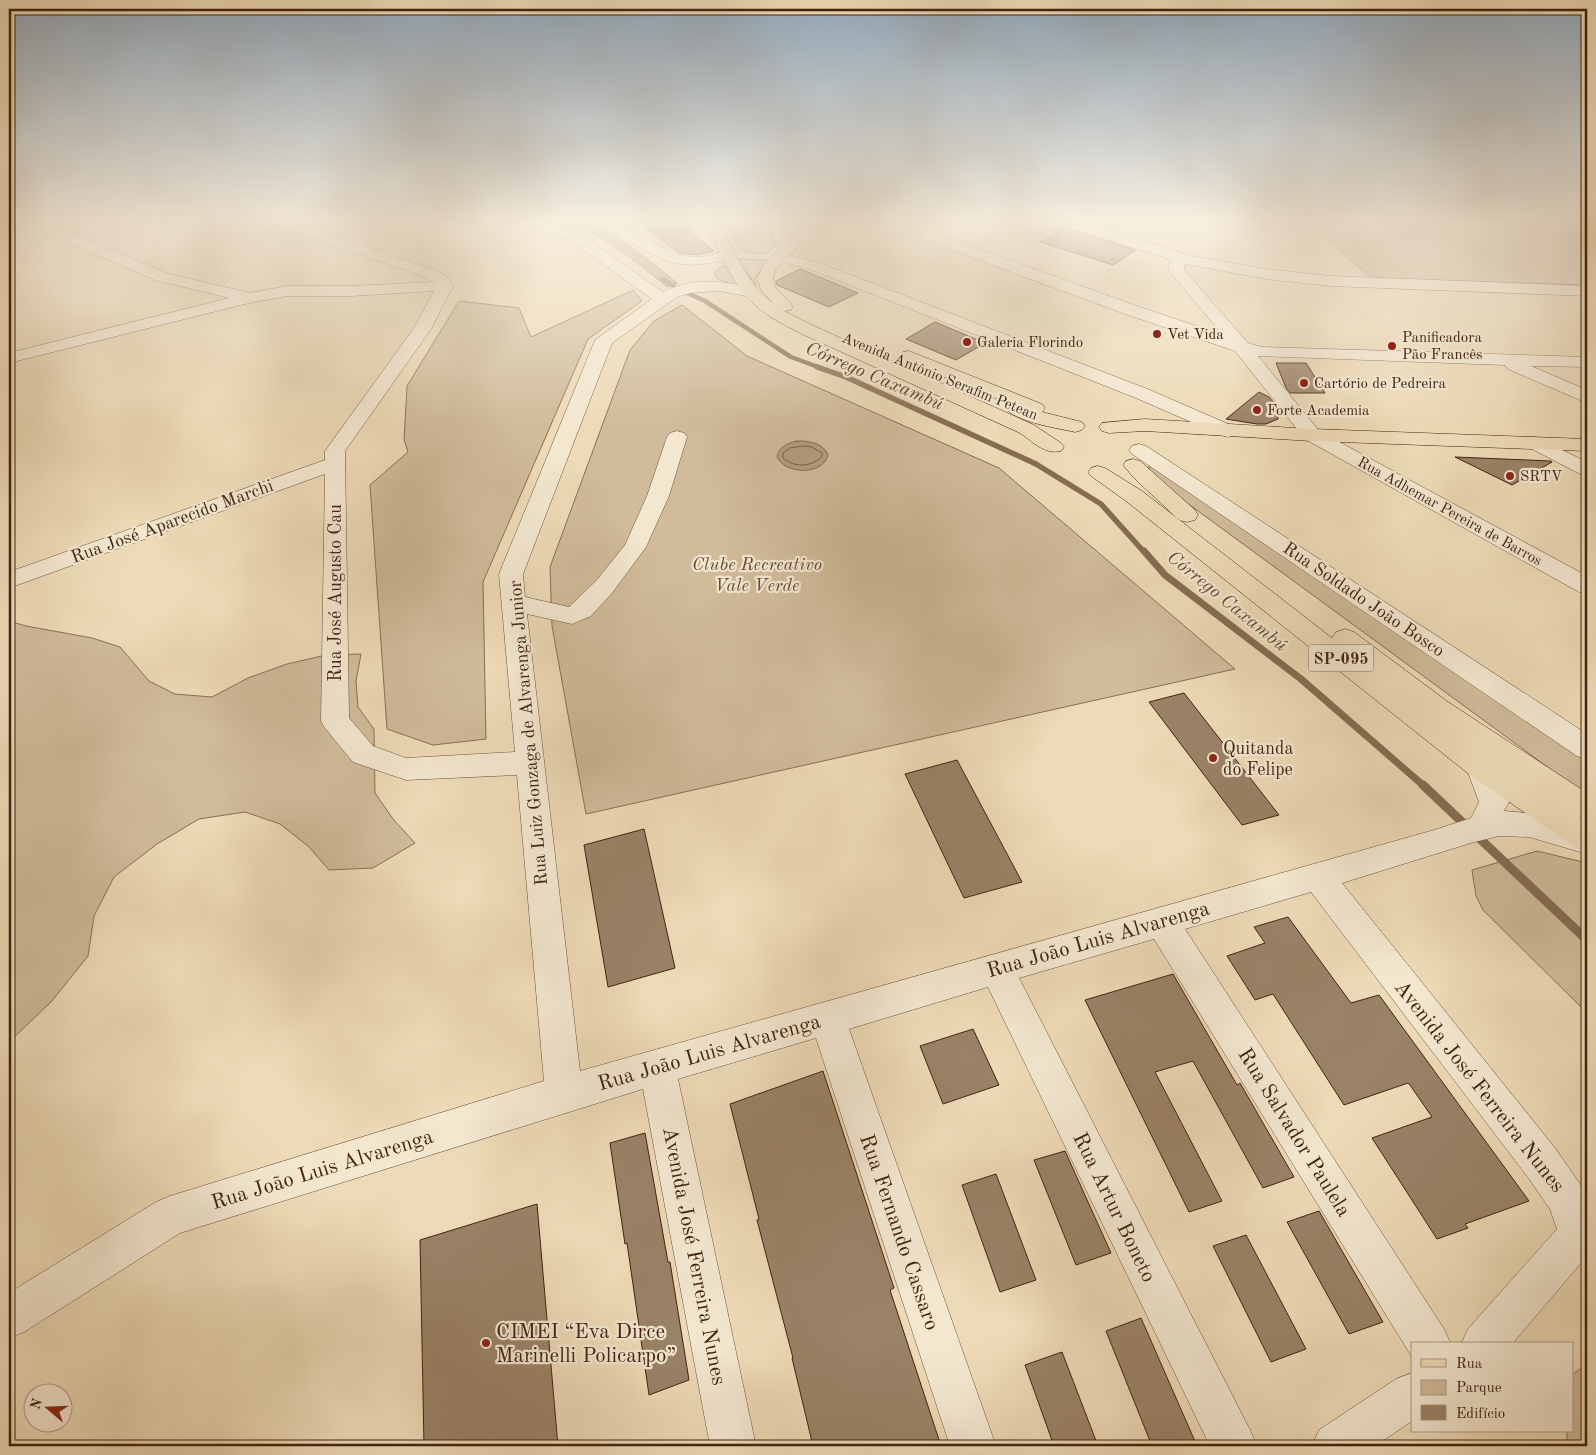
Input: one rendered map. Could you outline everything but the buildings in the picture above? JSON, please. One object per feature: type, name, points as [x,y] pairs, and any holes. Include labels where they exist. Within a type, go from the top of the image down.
[{"type":"main road","name":"Avenida Antônio Serafim Petean","points":[[748,289],[778,314],[808,330],[1027,429],[1074,462],[1142,502],[1480,767],[1587,840]]},
{"type":"main road","name":"Avenida Antônio Serafim Petean","points":[[769,289],[774,296],[790,310],[825,329],[1034,416],[1081,425]]},
{"type":"main road","points":[[774,296],[826,322],[1081,425]]},
{"type":"main road","points":[[1081,425],[1058,434],[1054,440],[1074,462],[1114,471],[1137,453],[1218,430]]},
{"type":"main road","name":"SP-095","points":[[1081,425],[1109,427],[1131,438],[1137,453],[1141,474],[1213,539],[1438,708],[1587,808]]},
{"type":"main road","points":[[1109,427],[1145,425],[1312,435],[1587,445]]},
{"type":"street","points":[[211,289],[250,298]]},
{"type":"street","points":[[9,358],[250,298],[287,291],[390,289]]},
{"type":"street","name":"Rua José Augusto Cau","points":[[443,289],[422,329],[335,451],[335,721],[364,754],[406,769],[530,763]]},
{"type":"street","points":[[654,289],[667,297]]},
{"type":"street","name":"Rua Luiz Gonzaga de Alvarenga Junior","points":[[564,1094],[511,574],[604,340],[667,297],[690,289]]},
{"type":"street","name":"Rua Luiz Gonzaga de Alvarenga Junior","points":[[734,289],[751,292]]},
{"type":"street","points":[[873,289],[1143,394],[1218,430]]},
{"type":"street","points":[[1073,289],[1241,347],[1262,352],[1581,362]]},
{"type":"street","points":[[1193,289],[1312,435]]},
{"type":"street","points":[[1533,289],[1587,291]]},
{"type":"street","points":[[1131,310],[1180,316],[1197,315],[1211,309]]},
{"type":"street","points":[[1494,360],[1515,366],[1581,394]]},
{"type":"street","points":[[1581,362],[1556,371],[1560,380],[1581,394]]},
{"type":"street","points":[[1143,394],[1146,408],[1145,425]]},
{"type":"street","name":"Rua Adhemar Pereira de Barros","points":[[1312,435],[1587,586]]},
{"type":"street","points":[[514,603],[572,616],[582,610],[604,587],[635,547],[658,496],[677,437]]},
{"type":"street","points":[[1535,443],[1587,470]]},
{"type":"street","name":"Rua Soldado João Bosco","points":[[1137,453],[1587,748]]},
{"type":"street","name":"Rua José Aparecido Marchi","points":[[9,580],[335,462]]},
{"type":"street","points":[[1479,828],[1494,802],[1480,767]]},
{"type":"street","name":"Rua João Luis Alvarenga","points":[[9,1317],[170,1216],[564,1094],[1434,843],[1479,828],[1509,823],[1587,840]]},
{"type":"street","name":"Avenida José Ferreira Nunes","points":[[1317,876],[1541,1162],[1566,1198],[1578,1235],[1485,1342]]},
{"type":"street","name":"Rua Salvador Paulela","points":[[1161,921],[1428,1342]]},
{"type":"street","name":"Rua Artur Boneto","points":[[996,968],[1234,1446]]},
{"type":"street","name":"Rua Fernando Cassaro","points":[[827,1017],[973,1446]]},
{"type":"street","name":"Avenida José Ferreira Nunes","points":[[658,1066],[733,1446]]},
{"type":"street","points":[[1336,1446],[1411,1396]]},
{"type":"green space","points":[[633,290],[642,301],[588,339],[483,582],[486,739],[433,745],[387,729],[370,485],[408,452],[404,440],[407,386],[459,301],[519,308],[531,337]]},
{"type":"green space","name":"Clube Recreativo Vale Verde","points":[[682,305],[747,356],[999,468],[1235,669],[586,814],[552,626],[550,567],[630,350],[654,321]]},
{"type":"green space","points":[[1147,460],[1587,755],[1587,796],[1168,489],[1150,471]]},
{"type":"green space","points":[[9,621],[92,638],[120,647],[149,681],[175,694],[212,697],[248,678],[287,664],[326,655],[361,654],[356,681],[358,707],[374,729],[375,793],[393,819],[415,843],[373,868],[329,870],[308,846],[280,824],[245,812],[199,819],[157,844],[114,877],[94,916],[88,956],[51,1002],[9,1042]]},
{"type":"green space","points":[[1537,851],[1587,863],[1587,1013],[1483,910],[1476,896],[1472,870]]},
{"type":"green space","points":[[1587,1367],[1587,1446],[1567,1446],[1567,1432],[1574,1432],[1574,1374]]},
{"type":"water","points":[[796,441],[810,442],[822,447],[828,454],[825,461],[820,466],[812,469],[795,470],[787,467],[777,456],[778,453],[787,444]]},
{"type":"waterway","name":"Córrego Caxambú","points":[[678,289],[705,301],[791,357],[821,368]]},
{"type":"waterway","name":"Córrego Caxambú","points":[[817,367],[846,377],[1036,464],[1101,504],[1145,553]]},
{"type":"waterway","name":"Córrego Caxambú","points":[[1144,551],[1165,575],[1301,679],[1424,786]]},
{"type":"waterway","name":"Córrego Caxambú","points":[[1423,785],[1587,940]]},
{"type":"place","name":"Vet Vida","points":[[1157,334]]},
{"type":"place","name":"Galeria Florindo","points":[[967,342]]},
{"type":"place","name":"Panificadora Pão Francês","points":[[1392,346]]},
{"type":"place","name":"Cartório de Pedreira","points":[[1304,383]]},
{"type":"place","name":"Forte Academia","points":[[1257,410]]},
{"type":"place","name":"SRTV","points":[[1510,476]]},
{"type":"place","name":"Quitanda do Felipe","points":[[1213,758]]},
{"type":"place","name":"CIMEI “Eva Dirce Marinelli Policarpo”","points":[[486,1343]]}]
